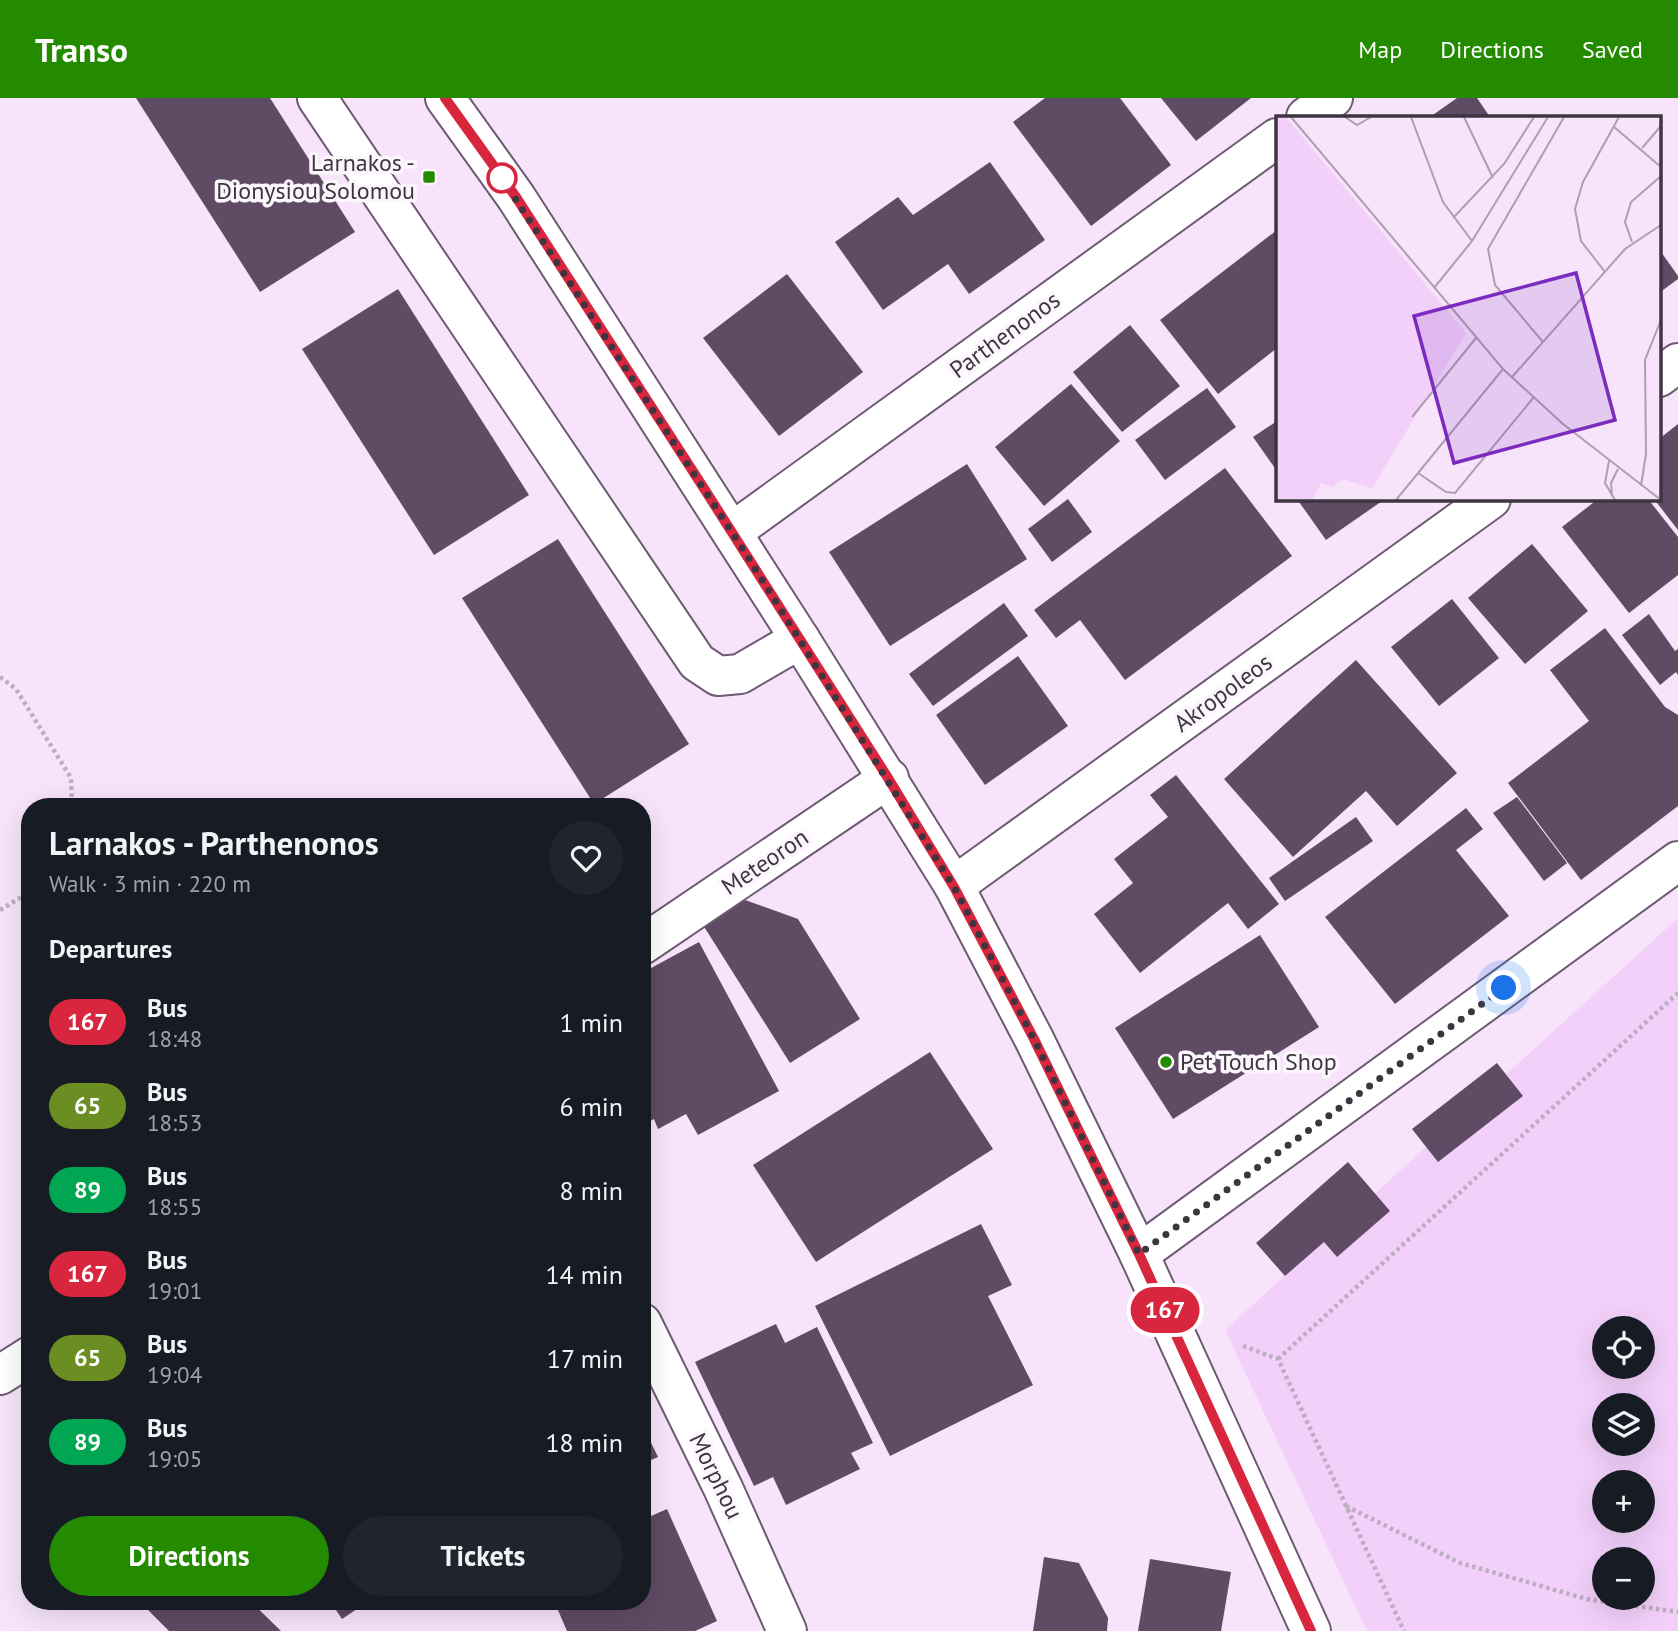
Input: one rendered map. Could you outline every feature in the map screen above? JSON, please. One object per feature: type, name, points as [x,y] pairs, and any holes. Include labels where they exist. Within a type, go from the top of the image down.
[{"type":"street","points":[[317,98],[697,662],[718,676],[740,674],[800,639]]},
{"type":"street","points":[[445,98],[516,197],[800,639],[954,887],[1034,1039],[1139,1254],[1311,1631]]},
{"type":"street","points":[[1307,116],[1333,98]]},
{"type":"street","name":"Parthenonos","points":[[732,532],[1276,139]]},
{"type":"street","points":[[1660,376],[1678,363]]},
{"type":"street","name":"Akropoleos","points":[[954,887],[1490,500]]},
{"type":"street","name":"Meteoron","points":[[651,939],[888,778]]},
{"type":"street","points":[[1139,1254],[1678,861]]},
{"type":"street","name":"Morphou","points":[[651,1341],[723,1488],[787,1631]]},
{"type":"street","points":[[0,1376],[21,1362]]},
{"type":"path","points":[[0,677],[16,689],[71,778],[72,798]]},
{"type":"path","points":[[0,910],[21,897]]},
{"type":"path","points":[[1279,1359],[1676,995],[1678,1002]]},
{"type":"path","points":[[1243,1346],[1279,1359],[1404,1631]]},
{"type":"path","points":[[1346,1506],[1460,1563],[1587,1600],[1678,1612]]},
{"type":"shaded area","points":[[1678,918],[1678,1631],[1367,1631],[1225,1330]]},
{"type":"building","points":[[136,98],[270,98],[355,232],[260,292]]},
{"type":"building","points":[[1045,98],[1120,98],[1171,165],[1091,226],[1013,122]]},
{"type":"building","points":[[1161,98],[1251,98],[1196,141]]},
{"type":"building","points":[[1457,98],[1477,98],[1489,116],[1431,116]]},
{"type":"building","points":[[990,162],[1045,240],[969,294],[948,264],[883,310],[835,242],[898,197],[913,215]]},
{"type":"building","points":[[1276,231],[1276,349],[1218,394],[1160,320]]},
{"type":"building","points":[[1660,250],[1678,276],[1678,279],[1660,292]]},
{"type":"building","points":[[787,274],[863,372],[779,436],[703,338]]},
{"type":"building","points":[[398,289],[529,495],[434,555],[302,349]]},
{"type":"building","points":[[1130,325],[1180,386],[1122,432],[1073,372]]},
{"type":"building","points":[[1071,384],[1120,441],[1044,506],[995,447]]},
{"type":"building","points":[[1207,388],[1236,427],[1165,480],[1135,440]]},
{"type":"building","points":[[1276,422],[1276,470],[1253,437]]},
{"type":"building","points":[[1678,424],[1678,530],[1655,500],[1660,500],[1660,438]]},
{"type":"building","points":[[967,464],[1027,559],[890,646],[829,552]]},
{"type":"building","points":[[1225,468],[1292,556],[1125,680],[1080,620],[1056,638],[1034,610]]},
{"type":"building","points":[[1068,499],[1092,532],[1052,562],[1028,529]]},
{"type":"building","points":[[1298,500],[1384,500],[1326,540]]},
{"type":"building","points":[[1597,500],[1649,500],[1678,537],[1678,575],[1629,613],[1562,527]]},
{"type":"building","points":[[558,539],[689,744],[604,798],[590,798],[462,598]]},
{"type":"building","points":[[1532,544],[1588,611],[1525,664],[1468,598]]},
{"type":"building","points":[[1452,599],[1499,658],[1439,706],[1391,647]]},
{"type":"building","points":[[1004,603],[1028,636],[933,706],[909,674]]},
{"type":"building","points":[[1649,614],[1675,651],[1678,649],[1678,675],[1676,672],[1660,685],[1622,635]]},
{"type":"building","points":[[1605,628],[1665,707],[1678,715],[1678,806],[1581,880],[1508,783],[1589,721],[1550,670]]},
{"type":"building","points":[[1018,656],[1068,726],[985,785],[936,715]]},
{"type":"building","points":[[1356,660],[1457,773],[1397,826],[1366,791],[1293,857],[1224,779]]},
{"type":"building","points":[[1176,775],[1279,904],[1248,929],[1228,903],[1140,973],[1094,914],[1133,883],[1114,859],[1168,817],[1150,795]]},
{"type":"building","points":[[1517,797],[1567,863],[1544,881],[1493,813]]},
{"type":"building","points":[[1466,808],[1483,829],[1456,850],[1509,916],[1395,1004],[1325,917]]},
{"type":"building","points":[[1356,817],[1373,841],[1285,901],[1269,878]]},
{"type":"building","points":[[745,900],[798,919],[860,1019],[790,1063],[703,925]]},
{"type":"building","points":[[1260,935],[1319,1027],[1173,1119],[1115,1028]]},
{"type":"building","points":[[699,942],[779,1091],[698,1135],[686,1114],[658,1129],[654,1119],[651,1120],[651,968]]},
{"type":"building","points":[[930,1052],[993,1149],[816,1262],[753,1165]]},
{"type":"building","points":[[1497,1063],[1523,1096],[1438,1162],[1412,1129]]},
{"type":"building","points":[[1348,1162],[1390,1211],[1337,1257],[1324,1242],[1285,1276],[1256,1243]]},
{"type":"building","points":[[981,1224],[1012,1285],[988,1296],[1033,1385],[890,1456],[815,1306]]},
{"type":"building","points":[[776,1324],[785,1343],[817,1327],[873,1443],[851,1453],[860,1469],[786,1505],[773,1477],[754,1486],[695,1362]]},
{"type":"building","points":[[651,1443],[658,1457],[651,1460]]},
{"type":"building","points":[[667,1509],[717,1621],[695,1631],[567,1631],[558,1610],[651,1610],[651,1516]]},
{"type":"building","points":[[1044,1557],[1079,1563],[1108,1618],[1107,1631],[1033,1631]]},
{"type":"building","points":[[1150,1559],[1231,1572],[1221,1631],[1138,1631]]},
{"type":"building","points":[[148,1610],[259,1610],[281,1631],[169,1631]]},
{"type":"building","points":[[336,1610],[356,1610],[342,1619]]},
{"type":"bus line","name":"167","points":[[445,98],[516,197],[888,778],[954,887],[1034,1039],[1139,1254],[1311,1631]]},
{"type":"place","name":"Larnakos - Dionysiou Solomou","points":[[429,177]]},
{"type":"place","name":"Pet Touch Shop","points":[[1166,1062]]},
{"type":"route","points":[[502,178],[746,554],[954,887],[1034,1039],[1139,1254],[1504,988]]}]
